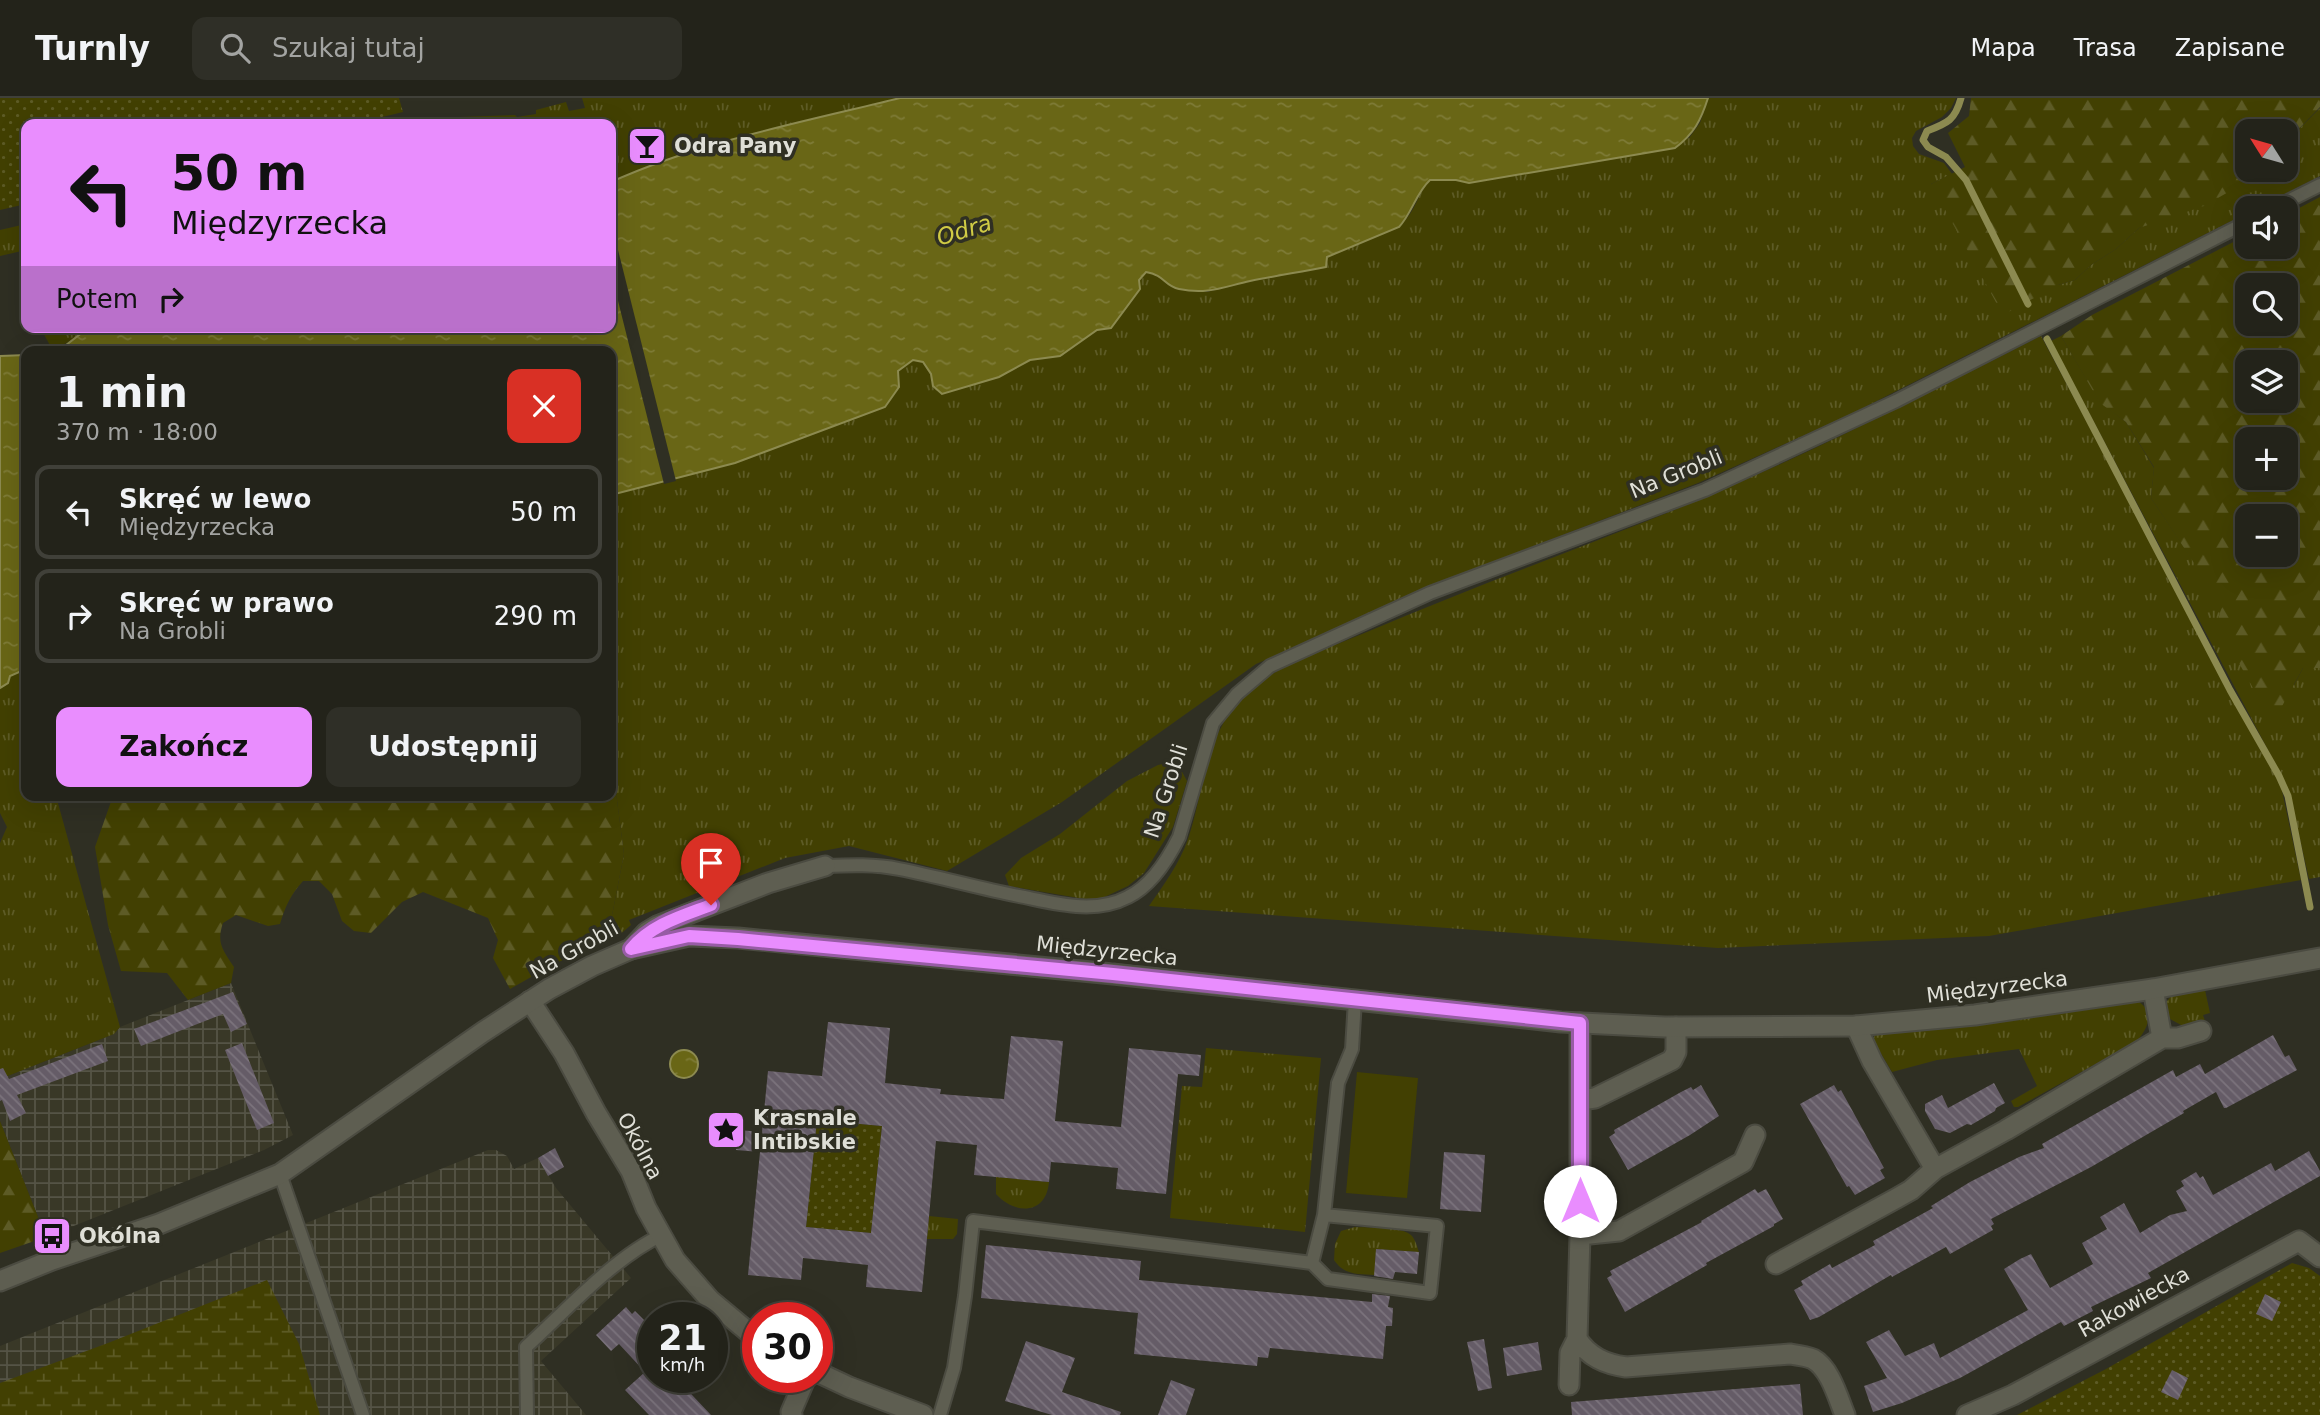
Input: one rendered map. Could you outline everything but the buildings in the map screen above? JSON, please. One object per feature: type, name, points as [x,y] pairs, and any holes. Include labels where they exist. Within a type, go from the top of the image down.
[{"type":"street","name":"Na Grobli","points":[[0,1281],[52,1260],[159,1224],[280,1174],[530,1001],[592,965],[631,949],[657,926],[762,885],[825,866]]},
{"type":"street","name":"Międzyrzecka","points":[[631,949],[689,936],[738,939],[1113,974],[1580,1023],[1676,1027],[1856,1026],[1975,1014],[2153,989],[2320,958]]},
{"type":"street","points":[[2153,989],[2162,1038]]},
{"type":"street","name":"Okólna","points":[[530,1001],[564,1053],[631,1171],[646,1208],[675,1260],[718,1308],[742,1327]]},
{"type":"street","points":[[1569,1385],[1570,1353],[1577,1339],[1580,1023]]},
{"type":"street","points":[[1856,1026],[1872,1061],[1935,1169]]},
{"type":"street","points":[[1580,1100],[1595,1098],[1672,1060],[1676,1052],[1676,1027]]},
{"type":"street","points":[[1776,1264],[1911,1190],[1935,1169],[2162,1038],[2178,1038],[2201,1031]]},
{"type":"street","points":[[1580,1235],[1619,1231],[1743,1161],[1755,1135]]},
{"type":"street","name":"Rakowiecka","points":[[1967,1415],[2013,1395],[2300,1241],[2320,1257]]},
{"type":"street","points":[[1577,1339],[1596,1359],[1626,1367],[1790,1354],[1805,1357],[1822,1366],[1845,1415]]},
{"type":"street","points":[[833,1380],[923,1415]]},
{"type":"street","points":[[792,1415],[798,1393]]},
{"type":"lane","points":[[2298,196],[2320,185]]},
{"type":"lane","name":"Na Grobli","points":[[825,866],[859,865],[897,869],[980,889],[1078,907],[1098,906],[1128,898],[1150,880],[1179,837],[1213,723],[1237,694],[1270,666],[1430,593],[1705,490],[1896,401],[2235,228]]},
{"type":"lane","points":[[1312,1263],[1325,1216],[1338,1083],[1352,1049],[1355,1000]]},
{"type":"lane","points":[[280,1174],[363,1415]]},
{"type":"lane","points":[[940,1415],[954,1368],[973,1221],[1312,1263],[1328,1279],[1430,1293],[1437,1226],[1325,1216]]},
{"type":"lane","points":[[527,1415],[526,1348],[619,1263],[644,1244],[662,1236]]},
{"type":"shaded area","points":[[231,983],[293,1135],[264,1150],[46,1237],[0,1121],[0,1079],[114,1034],[120,1027]]},
{"type":"shaded area","points":[[488,1150],[496,1150],[507,1156],[514,1169],[538,1158],[556,1188],[631,1278],[541,1361],[586,1415],[0,1415],[0,1346]]},
{"type":"green space","points":[[0,98],[399,98],[403,112],[374,119],[21,119],[21,205],[0,210]]},
{"type":"green space","points":[[582,98],[900,98],[717,144],[616,180],[616,119],[460,117],[517,117],[536,114],[536,110],[566,102],[569,111],[585,108]]},
{"type":"green space","points":[[1708,98],[1956,98],[1942,117],[1916,131],[1912,138],[1913,146],[1919,154],[1944,163],[1952,174],[1931,184],[2058,285],[2075,280],[2139,228],[2244,182],[2298,182],[2298,130],[2320,108],[2320,176],[2281,196],[2235,196],[2235,219],[1851,414],[1698,483],[1445,580],[1256,664],[1062,802],[947,871],[849,846],[785,858],[629,920],[631,925],[617,937],[607,941],[624,854],[616,792],[616,494],[735,463],[884,407],[898,371],[913,360],[923,361],[931,374],[933,386],[999,377],[1030,360],[1060,356],[1097,329],[1146,272],[1207,292],[1325,267],[1326,257],[1369,240],[1401,223],[1407,218],[1430,180],[1469,183],[1559,167],[1689,138],[1700,123]]},
{"type":"green space","points":[[1971,98],[2320,98],[2320,107],[2298,130],[2298,119],[2235,119],[2235,182],[2246,182],[2204,206],[2139,228],[2075,280],[2058,285],[2003,315],[1931,184],[1965,167],[1948,133],[1969,116]]},
{"type":"green space","points":[[2320,197],[2320,668],[2303,668],[2275,719],[2262,704],[2217,624],[2222,605],[2151,498],[2154,467],[2126,422],[2100,403],[2061,336],[2092,315],[2235,241],[2235,259],[2298,259],[2298,209]]},
{"type":"green space","points":[[21,225],[21,251],[0,256],[0,230]]},
{"type":"green space","points":[[43,333],[84,333],[59,346],[50,346]]},
{"type":"green space","points":[[2041,336],[2281,786],[2301,880],[1989,936],[1718,948],[1149,906],[1185,848],[1206,766],[1219,732],[1240,700],[1267,677],[1317,652],[1697,501],[1797,457]]},
{"type":"green space","points":[[2061,336],[2100,402],[2126,422],[2154,468],[2151,498],[2223,605],[2294,685],[2303,668],[2320,668],[2320,877],[2309,879],[2290,795],[2284,780],[2051,341]]},
{"type":"green space","points":[[21,672],[21,801],[57,801],[120,1027],[114,1034],[0,1079],[0,843],[7,827],[0,813],[0,688],[8,683],[10,676]]},
{"type":"green space","points":[[1172,762],[1181,770],[1187,781],[1173,827],[1144,873],[1128,886],[1096,901],[1009,886],[1005,875],[1021,858],[1060,834],[1127,781],[1158,765]]},
{"type":"green space","points":[[616,792],[624,854],[607,941],[554,964],[510,989],[493,958],[498,940],[488,918],[423,892],[402,902],[371,933],[354,931],[342,921],[332,894],[319,881],[303,881],[289,901],[280,924],[268,926],[236,915],[223,923],[221,941],[234,967],[231,983],[188,1000],[167,973],[121,971],[108,925],[95,847],[111,801],[616,801]]},
{"type":"green space","points":[[2205,990],[2210,1013],[2203,1015],[2205,1021],[2183,1026],[2170,1019],[2165,1004],[2171,996]]},
{"type":"green space","points":[[2139,1002],[2147,1011],[2148,1021],[2137,1041],[2018,1107],[2014,1107],[2011,1101],[2037,1086],[2019,1049],[1937,1060],[1892,1072],[1873,1040],[1876,1032],[1999,1021]]},
{"type":"green space","points":[[1206,1048],[1321,1058],[1305,1232],[1170,1218],[1182,1086],[1202,1087]]},
{"type":"green space","points":[[1357,1072],[1418,1078],[1407,1198],[1346,1193]]},
{"type":"green space","points":[[817,1120],[882,1126],[871,1233],[806,1227]]},
{"type":"green space","points":[[0,1121],[46,1237],[0,1253]]},
{"type":"green space","points":[[996,1177],[1049,1182],[1047,1193],[1036,1206],[1012,1206],[996,1194]]},
{"type":"green space","points":[[929,1216],[958,1219],[957,1234],[953,1239],[927,1239]]},
{"type":"green space","points":[[1355,1227],[1394,1229],[1408,1233],[1419,1252],[1376,1249],[1375,1275],[1347,1271],[1334,1260],[1335,1244],[1341,1231]]},
{"type":"green space","points":[[2292,1263],[2309,1268],[2320,1276],[2320,1415],[2017,1415],[2106,1369]]},
{"type":"green space","points":[[267,1280],[299,1344],[320,1415],[0,1415],[0,1383]]},
{"type":"water","name":"Odra","points":[[900,98],[1708,98],[1696,126],[1675,148],[1469,183],[1430,180],[1399,227],[1327,257],[1326,267],[1198,291],[1174,288],[1157,275],[1146,272],[1139,280],[1140,289],[1111,328],[1097,330],[1060,356],[1030,360],[999,377],[942,394],[933,386],[931,374],[923,362],[913,360],[898,371],[899,387],[885,407],[735,463],[616,494],[616,346],[62,346],[82,333],[616,333],[616,180],[681,155],[790,124]]},
{"type":"water","points":[[21,355],[21,673],[10,676],[8,683],[0,688],[0,356]]},
{"type":"water","points":[[684,1050],[694,1054],[698,1064],[694,1074],[684,1078],[674,1074],[670,1064],[674,1054]]},
{"type":"pier","points":[[616,242],[676,481],[664,484],[616,293]]},
{"type":"waterway","points":[[1961,98],[1953,116],[1927,131],[1923,140],[1928,147],[1946,157],[1966,180],[2028,304]]},
{"type":"waterway","points":[[2047,339],[2230,690],[2279,776],[2288,796],[2310,907]]},
{"type":"place","name":"Odra Pany","points":[[647,146]]},
{"type":"place","name":"Krasnale Intibskie","points":[[726,1130]]},
{"type":"place","name":"Okólna","points":[[52,1236]]},
{"type":"route","points":[[711,905],[657,926],[639,939],[631,949],[689,936],[738,939],[1113,974],[1580,1023],[1580,1201]]}]
